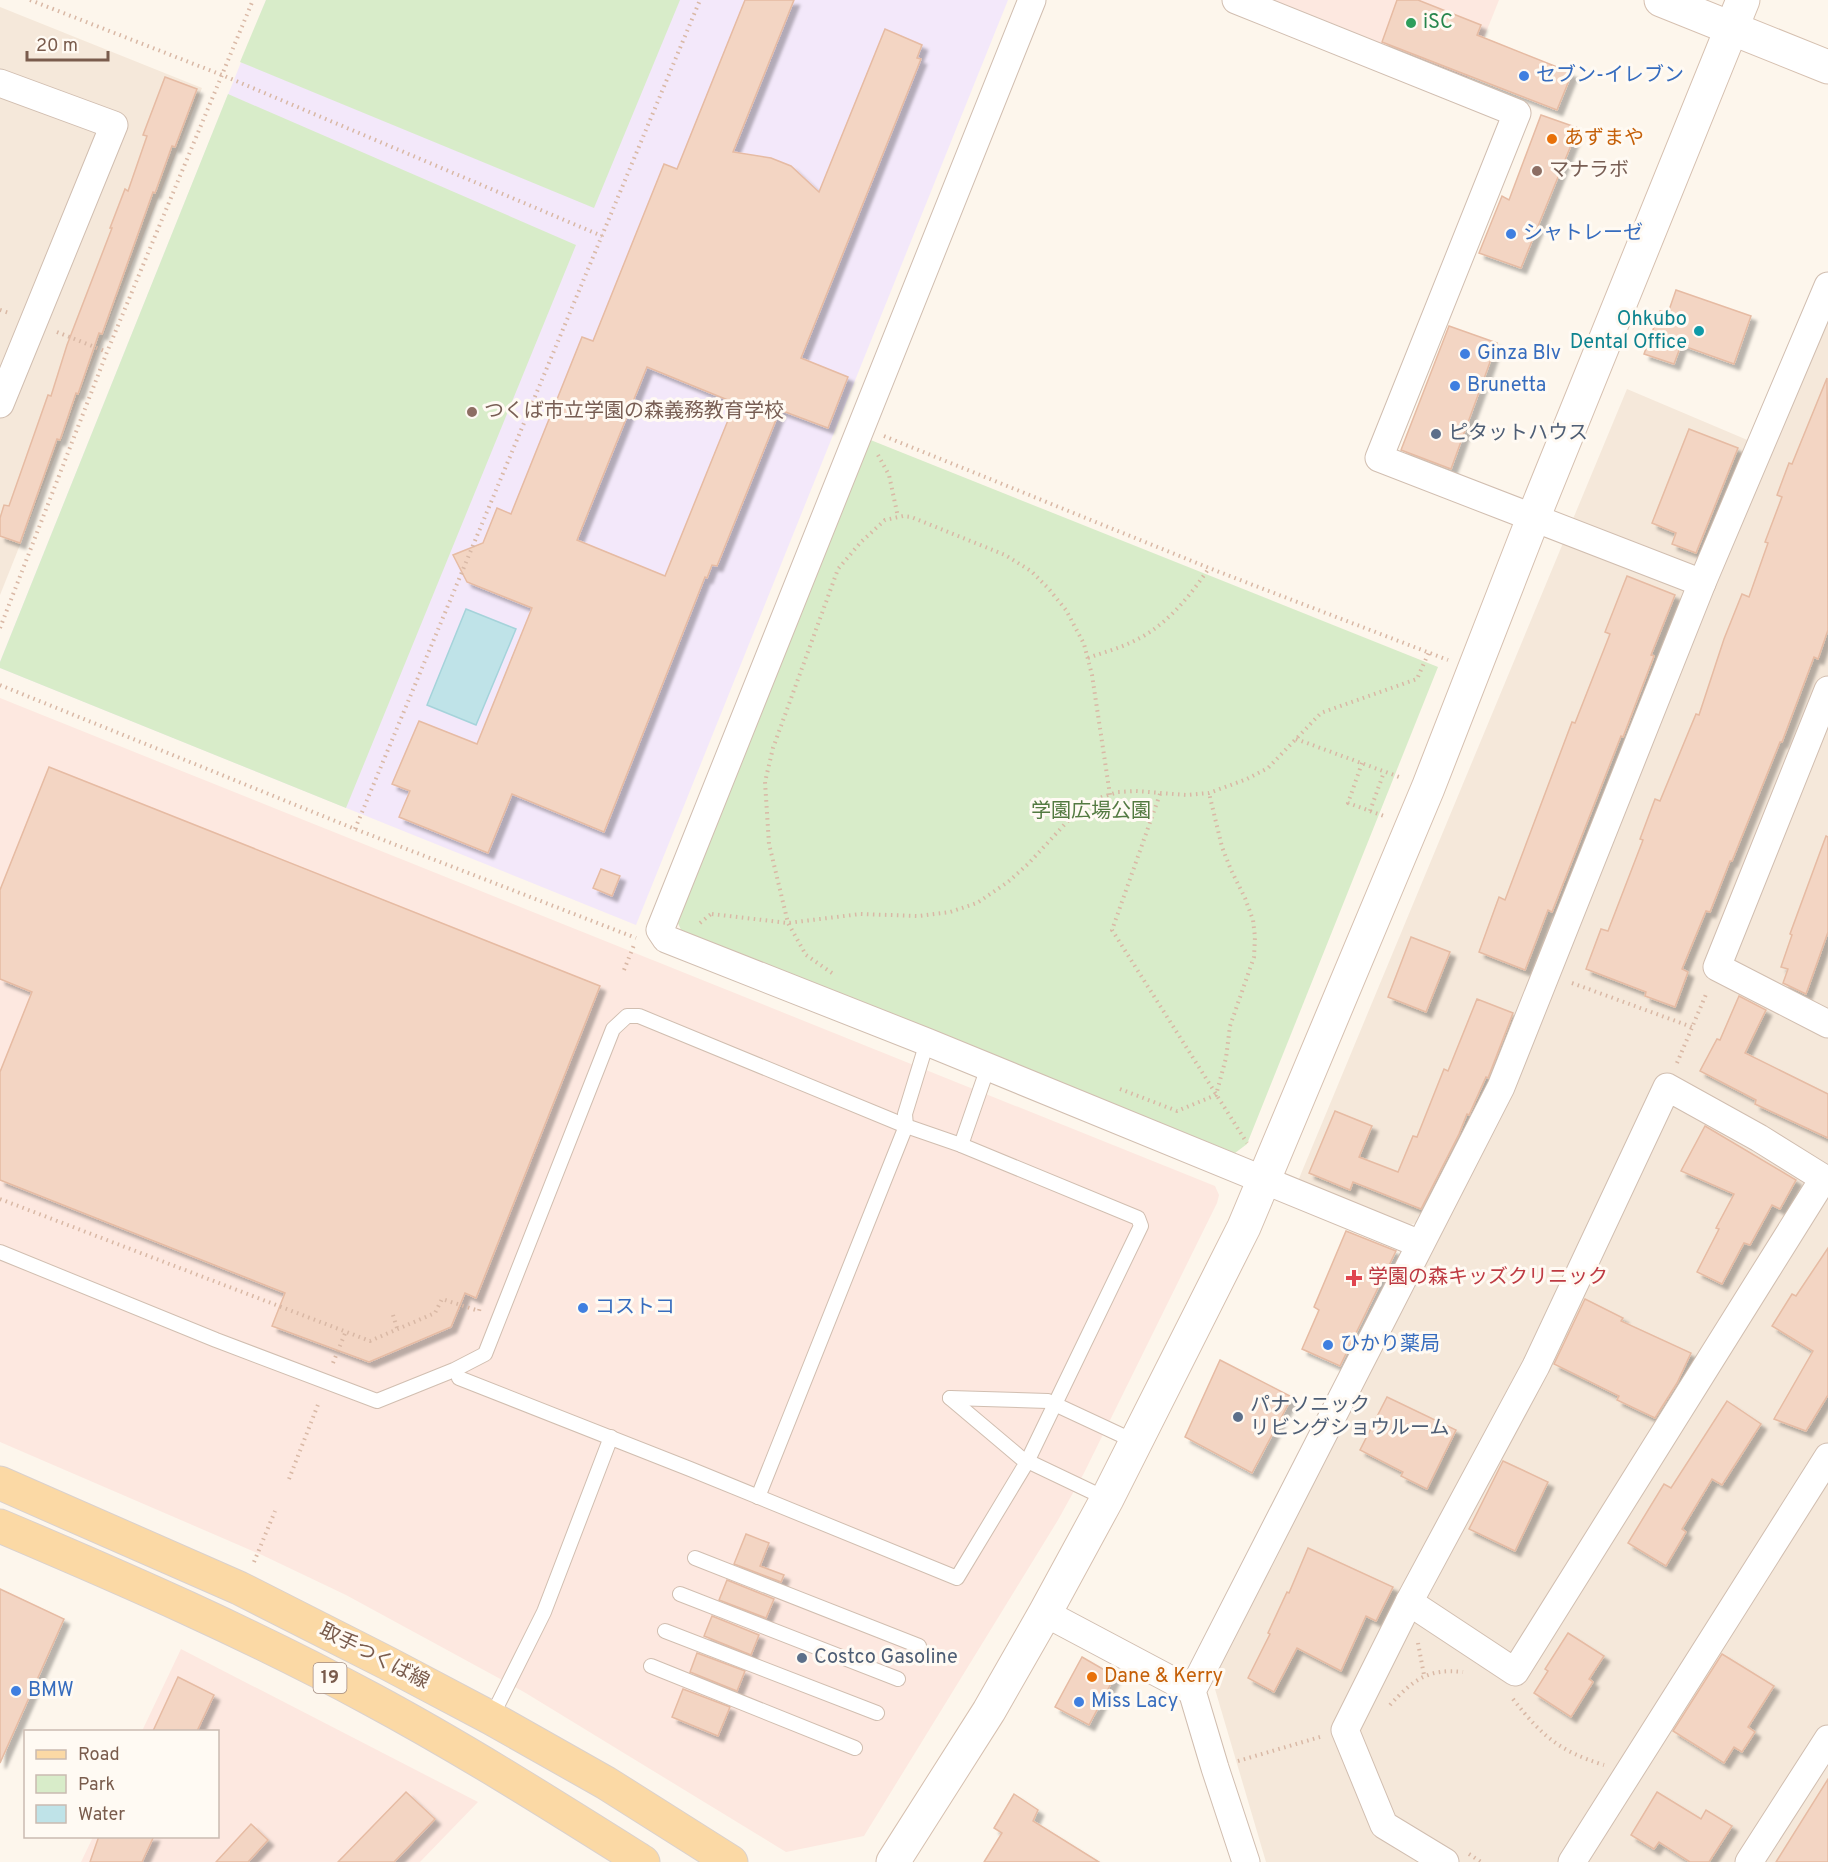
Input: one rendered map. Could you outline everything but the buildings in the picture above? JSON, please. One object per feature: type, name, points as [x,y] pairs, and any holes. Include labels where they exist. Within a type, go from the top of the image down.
[{"type":"main road","name":"取手つくば線","points":[[0,1483],[239,1588],[491,1718],[606,1783],[731,1862]]},
{"type":"main road","name":"取手つくば線","points":[[0,1526],[223,1625],[370,1698],[475,1758],[644,1862]]},
{"type":"street","points":[[1032,0],[660,930],[666,939],[988,1067],[1256,1166],[1420,1244]]},
{"type":"street","points":[[1236,0],[1517,113],[1379,458],[1534,516],[1702,583]]},
{"type":"street","points":[[1661,0],[1737,14],[1828,67]]},
{"type":"street","points":[[893,1862],[988,1711],[1046,1613],[1107,1499],[1234,1246],[1256,1166],[1412,827],[1534,516],[1737,14]]},
{"type":"street","points":[[0,83],[114,125],[0,404]]},
{"type":"street","points":[[1246,1862],[1192,1691],[1501,1087],[1702,583],[1828,285]]},
{"type":"street","points":[[1828,690],[1717,967],[1828,1024]]},
{"type":"street","points":[[1409,1602],[1515,1672],[1826,1179],[1759,1138],[1667,1087],[1536,1366],[1409,1602],[1345,1730],[1384,1825],[1454,1856]]},
{"type":"street","points":[[1572,1862],[1828,1457]]},
{"type":"street","points":[[1046,1613],[1192,1691]]},
{"type":"street","points":[[1749,1862],[1828,1739]]},
{"type":"lane","points":[[0,1252],[216,1340],[377,1401],[454,1370],[485,1354],[613,1029],[627,1016],[643,1017],[906,1126],[962,1145],[1138,1218],[1141,1226],[1027,1462],[957,1578],[611,1437],[459,1378]]},
{"type":"lane","points":[[758,1497],[906,1126],[905,1114],[927,1042]]},
{"type":"lane","points":[[962,1145],[988,1067]]},
{"type":"lane","points":[[1107,1499],[1027,1462],[950,1398],[1048,1401],[1136,1442]]},
{"type":"lane","points":[[491,1718],[544,1612],[611,1437]]},
{"type":"lane","points":[[695,1558],[919,1647]]},
{"type":"lane","points":[[680,1594],[898,1679]]},
{"type":"lane","points":[[665,1631],[878,1713]]},
{"type":"lane","points":[[651,1666],[855,1748]]},
{"type":"path","points":[[30,0],[222,75],[602,236]]},
{"type":"path","points":[[0,628],[107,352],[253,0]]},
{"type":"path","points":[[355,829],[700,0]]},
{"type":"path","points":[[860,426],[889,475],[898,517]]},
{"type":"path","points":[[860,426],[1209,568],[1474,670]]},
{"type":"path","points":[[838,976],[806,955],[788,923],[769,844],[765,782],[773,748],[838,569],[861,542],[885,520],[911,517],[1005,555],[1031,571],[1066,610],[1084,644],[1088,658],[1110,795]]},
{"type":"path","points":[[1088,658],[1136,640],[1156,628],[1180,606],[1209,568]]},
{"type":"path","points":[[712,914],[788,923],[860,914],[918,915],[950,912],[977,903],[1008,882],[1077,811],[1099,798],[1118,792],[1136,791],[1186,795],[1209,793],[1247,779],[1268,768],[1321,713],[1417,679],[1429,652]]},
{"type":"path","points":[[0,685],[355,829],[637,939]]},
{"type":"path","points":[[1296,739],[1428,788]]},
{"type":"path","points":[[1362,763],[1348,803],[1412,827]]},
{"type":"path","points":[[1370,811],[1384,772]]},
{"type":"path","points":[[1209,793],[1222,848],[1245,898],[1253,920],[1255,937],[1254,957],[1230,1026],[1226,1058],[1216,1095]]},
{"type":"path","points":[[1160,794],[1112,930],[1247,1144],[1256,1166]]},
{"type":"path","points":[[624,970],[634,945]]},
{"type":"path","points":[[1667,1087],[1717,967]]},
{"type":"path","points":[[1546,973],[1692,1027]]},
{"type":"path","points":[[1116,1088],[1177,1112],[1216,1095]]},
{"type":"path","points":[[0,1199],[370,1341],[435,1314],[442,1299],[479,1311],[482,1301]]},
{"type":"path","points":[[393,1315],[398,1331]]},
{"type":"path","points":[[333,1363],[346,1331]]},
{"type":"path","points":[[289,1479],[319,1402]]},
{"type":"path","points":[[254,1562],[275,1511]]},
{"type":"path","points":[[1385,1709],[1409,1685],[1427,1674],[1453,1670],[1471,1673]]},
{"type":"path","points":[[1508,1692],[1534,1725],[1554,1743],[1575,1755],[1629,1773]]},
{"type":"path","points":[[1215,1768],[1345,1730]]},
{"type":"path","points":[[1454,1856],[1481,1862]]},
{"type":"shaded area","name":"つくば市立学園の森義務教育学校","points":[[266,0],[1008,0],[636,925],[0,668],[0,662]]},
{"type":"shaded area","points":[[1265,0],[1499,0],[1467,80]]},
{"type":"shaded area","points":[[0,7],[202,88],[0,595]]},
{"type":"shaded area","points":[[1828,305],[1828,1862],[1266,1862],[1212,1679],[1491,1088],[1422,1221],[1407,1226],[1298,1181],[1627,389],[1771,450]]},
{"type":"shaded area","name":"コストコ","points":[[0,698],[1215,1186],[1219,1195],[1217,1203],[1084,1473],[1058,1520],[864,1836],[786,1852],[524,1692],[346,1595],[262,1555],[0,1442]]},
{"type":"shaded area","points":[[181,1649],[478,1802],[420,1862],[81,1862],[93,1838],[219,1838],[219,1730],[142,1730]]},
{"type":"green space","points":[[266,0],[680,0],[594,208],[240,62]]},
{"type":"green space","points":[[228,94],[576,245],[346,808],[0,668],[0,662]]},
{"type":"green space","name":"学園広場公園","points":[[868,439],[1438,667],[1247,1144],[1235,1153],[681,930],[677,921]]},
{"type":"water","points":[[466,609],[516,629],[476,725],[427,705]]},
{"type":"place","name":"iSC","points":[[1411,23]]},
{"type":"place","name":"セブン-イレブン","points":[[1524,76]]},
{"type":"place","name":"あずまや","points":[[1552,139]]},
{"type":"place","name":"マナラボ","points":[[1537,171]]},
{"type":"place","name":"シャトレーゼ","points":[[1511,234]]},
{"type":"place","name":"Ohkubo Dental Office","points":[[1699,331]]},
{"type":"place","name":"Ginza Blv","points":[[1465,354]]},
{"type":"place","name":"Brunetta","points":[[1455,386]]},
{"type":"place","name":"つくば市立学園の森義務教育学校","points":[[472,412]]},
{"type":"place","name":"ピタットハウス","points":[[1436,434]]},
{"type":"place","name":"学園の森キッズクリニック","points":[[1354,1278]]},
{"type":"place","name":"コストコ","points":[[583,1308]]},
{"type":"place","name":"ひかり薬局","points":[[1328,1345]]},
{"type":"place","name":"パナソニック リビングショウルーム","points":[[1238,1417]]},
{"type":"place","name":"Costco Gasoline","points":[[802,1658]]},
{"type":"place","name":"Dane & Kerry","points":[[1092,1677]]},
{"type":"place","name":"BMW","points":[[16,1691]]},
{"type":"place","name":"Miss Lacy","points":[[1079,1702]]}]
